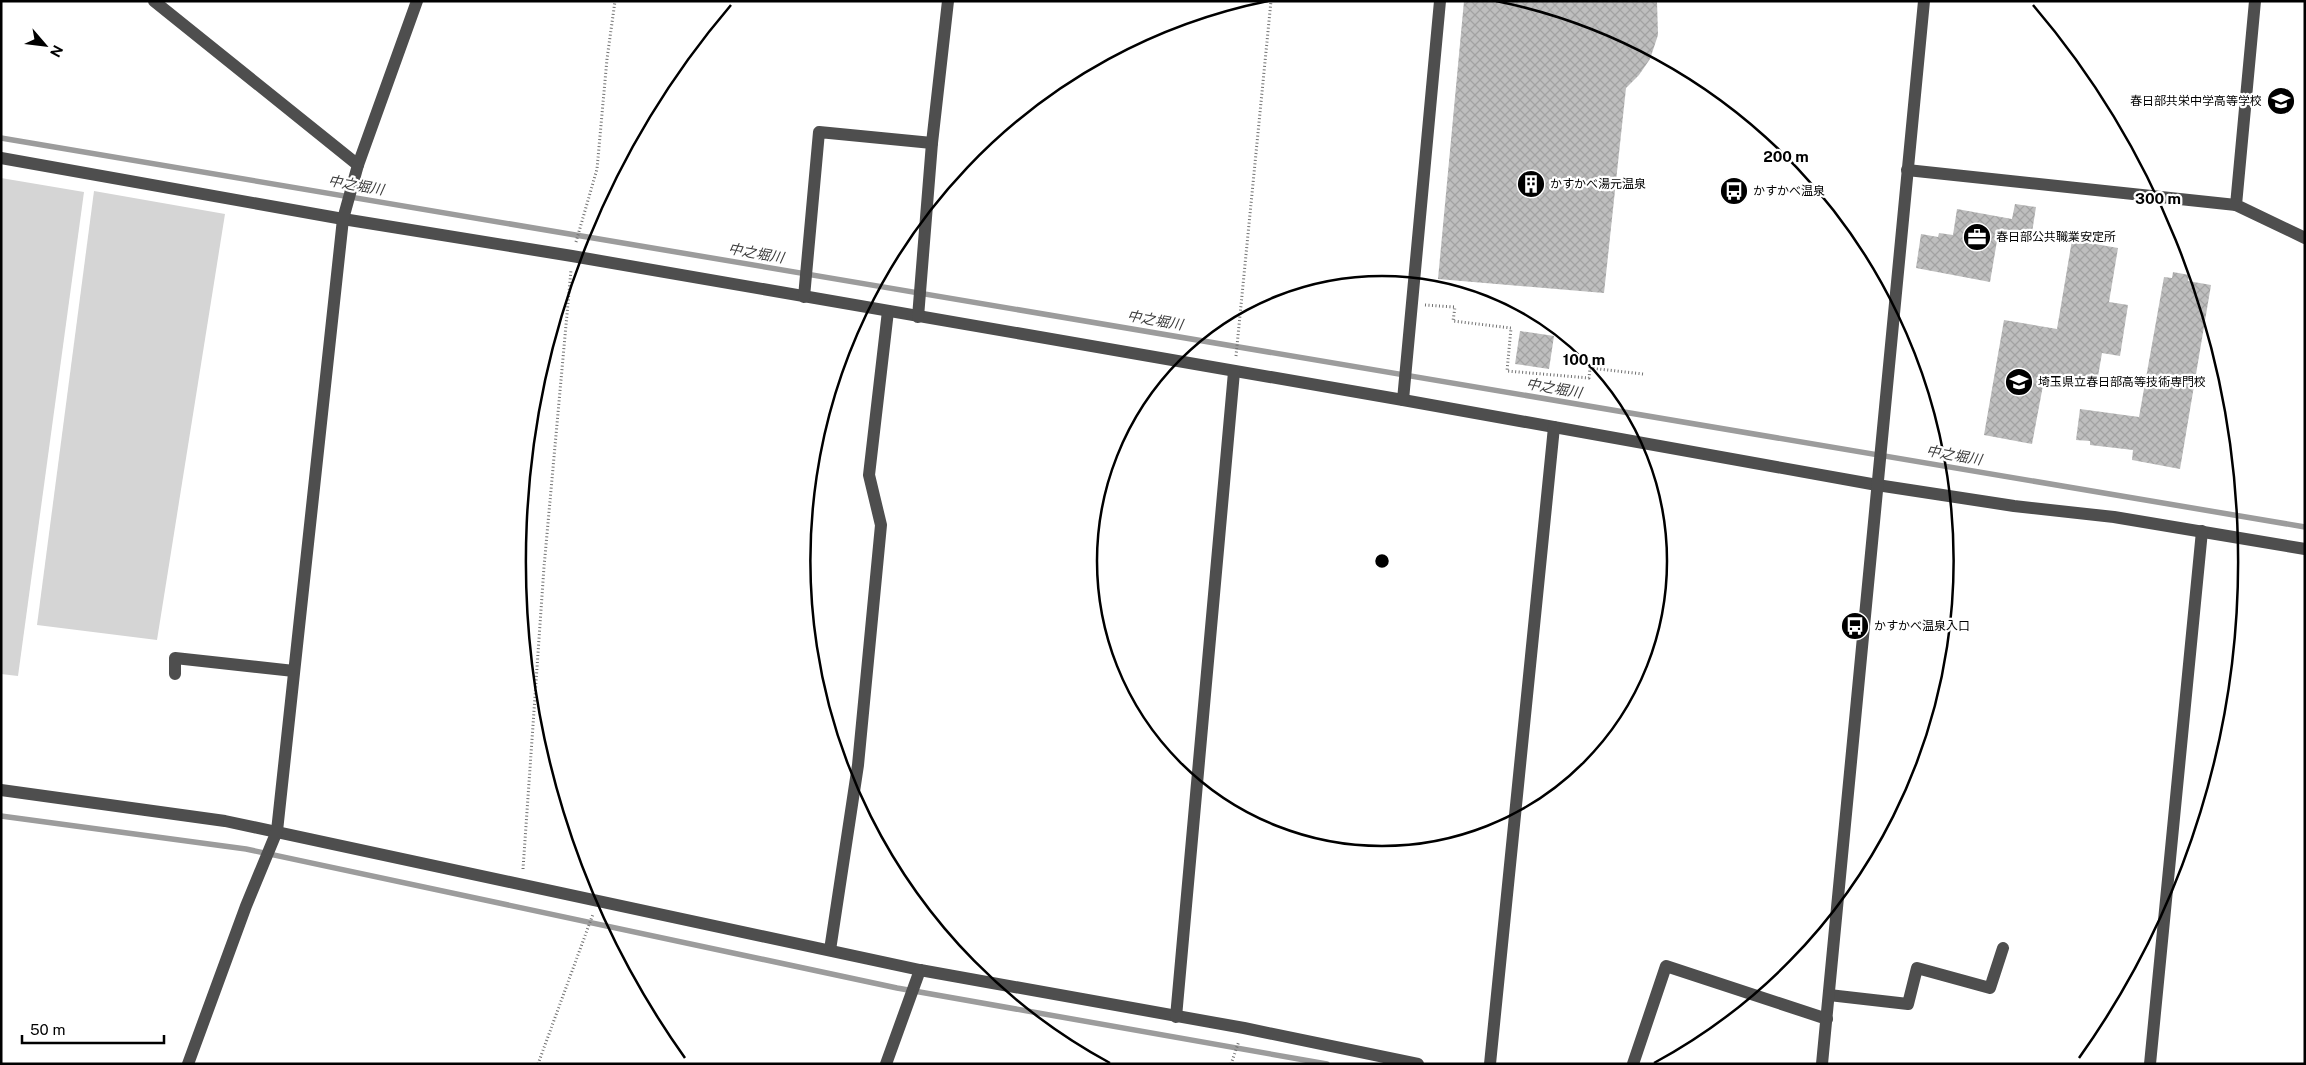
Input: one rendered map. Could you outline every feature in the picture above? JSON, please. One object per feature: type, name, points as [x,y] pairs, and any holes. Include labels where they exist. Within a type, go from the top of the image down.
[{"type":"street","points":[[154,1],[358,164]]},
{"type":"street","points":[[188,1064],[274,836],[344,214],[358,164],[417,1]]},
{"type":"street","points":[[918,317],[932,143],[948,1]]},
{"type":"street","points":[[1404,394],[1440,1]]},
{"type":"street","points":[[1822,1064],[1924,1]]},
{"type":"street","points":[[2236,205],[2255,1]]},
{"type":"street","points":[[804,297],[819,132],[932,143]]},
{"type":"street","points":[[1,158],[344,214],[572,256],[1234,372],[1404,394],[1554,427],[1877,485],[2014,506],[2114,517],[2305,549]]},
{"type":"street","points":[[1907,170],[2236,205],[2305,238]]},
{"type":"street","points":[[830,950],[858,765],[881,526],[869,475],[888,311]]},
{"type":"street","points":[[1176,1017],[1234,372]]},
{"type":"street","points":[[1490,1064],[1554,427]]},
{"type":"street","points":[[2150,1064],[2202,531]]},
{"type":"street","points":[[175,674],[175,658],[294,671]]},
{"type":"street","points":[[1,790],[225,821],[274,836],[522,884],[830,950],[919,974],[1262,1032],[1418,1064]]},
{"type":"street","points":[[1829,995],[1908,1004],[1917,968],[1990,988],[2003,948]]},
{"type":"street","points":[[1633,1064],[1666,966],[1826,1019]]},
{"type":"street","points":[[886,1064],[919,974]]},
{"type":"path","points":[[522,884],[544,567],[572,256],[597,169],[607,59],[615,1]]},
{"type":"path","points":[[1234,372],[1270,1]]},
{"type":"path","points":[[1412,304],[1455,307],[1454,321],[1511,328],[1507,371],[1589,378],[1590,368],[1644,374]]},
{"type":"path","points":[[538,1064],[594,910]]},
{"type":"path","points":[[1231,1062],[1241,1036]]},
{"type":"shaded area","points":[[1,178],[84,192],[18,676],[1,674]]},
{"type":"shaded area","points":[[94,191],[225,214],[157,640],[37,625]]},
{"type":"building","name":"かすかべ湯元温泉","points":[[1464,1],[1657,1],[1658,35],[1650,59],[1639,75],[1626,88],[1604,293],[1438,279]]},
{"type":"building","points":[[2015,204],[2036,207],[2031,239],[1998,235],[1990,282],[1916,268],[1921,234],[1938,237],[1939,233],[1953,235],[1957,209],[2012,219]]},
{"type":"building","points":[[2072,240],[2118,248],[2109,302],[2128,305],[2120,356],[2102,353],[2096,388],[2044,380],[2032,444],[1984,435],[2004,320],[2057,329]]},
{"type":"building","points":[[2173,272],[2189,275],[2188,281],[2211,285],[2180,469],[2132,460],[2133,450],[2090,445],[2090,441],[2076,440],[2080,409],[2139,417],[2164,277],[2172,278]]},
{"type":"building","points":[[1520,331],[1554,336],[1549,369],[1515,364]]},
{"type":"waterway","name":"中之堀川","points":[[1,138],[2305,527]]},
{"type":"waterway","points":[[1,816],[246,849],[897,988],[1327,1064]]},
{"type":"place","name":"春日部共栄中学高等学校","points":[[2281,101]]},
{"type":"place","name":"かすかべ湯元温泉","points":[[1531,184]]},
{"type":"place","name":"かすかべ温泉","points":[[1734,191]]},
{"type":"place","name":"春日部公共職業安定所","points":[[1977,237]]},
{"type":"place","name":"埼玉県立春日部高等技術専門校","points":[[2019,382]]},
{"type":"place","name":"かすかべ温泉入口","points":[[1855,626]]}]
